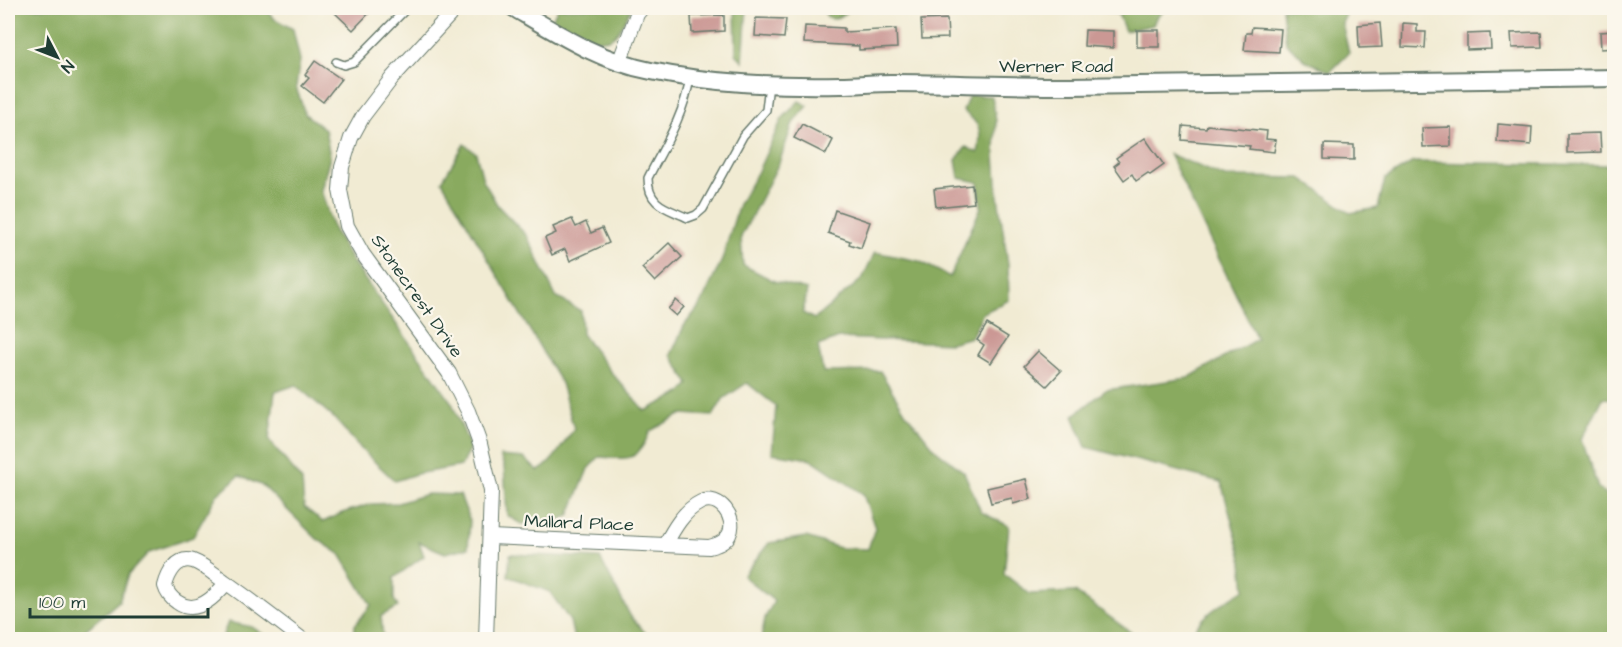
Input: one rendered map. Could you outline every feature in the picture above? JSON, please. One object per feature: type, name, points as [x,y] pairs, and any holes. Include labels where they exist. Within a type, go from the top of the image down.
[{"type":"street","name":"Stonecrest Drive","points":[[456,8],[392,78],[363,116],[351,138],[342,167],[340,190],[347,226],[362,254],[449,374],[468,411],[480,444],[491,490],[486,639]]},
{"type":"street","name":"Werner Road","points":[[514,8],[568,41],[620,63],[649,71],[738,84],[890,83],[1059,86],[1356,84],[1614,78]]},
{"type":"street","points":[[620,63],[637,14],[642,8]]},
{"type":"street","name":"Mallard Place","points":[[491,537],[665,545],[709,547],[721,543],[728,536],[732,525],[729,515],[717,502],[709,500],[702,502],[686,513],[665,545]]},
{"type":"street","points":[[226,583],[303,639]]},
{"type":"lane","points":[[336,62],[344,66],[354,62],[407,8]]},
{"type":"lane","points":[[690,78],[687,100],[682,113],[648,178],[651,196],[658,205],[688,218],[703,209],[737,146],[766,110],[769,84]]},
{"type":"green space","points":[[8,8],[266,8],[273,18],[293,29],[300,60],[296,87],[305,114],[325,129],[330,157],[321,190],[333,229],[352,261],[452,403],[470,447],[461,466],[416,474],[395,481],[363,451],[333,417],[296,385],[275,392],[269,440],[302,481],[304,507],[323,522],[371,504],[398,503],[427,494],[460,495],[470,521],[468,548],[445,553],[419,542],[424,556],[394,578],[394,599],[398,607],[381,616],[383,636],[393,639],[354,639],[355,625],[371,605],[340,554],[317,539],[263,486],[239,476],[217,495],[193,537],[149,552],[128,575],[119,601],[75,639],[8,639]]},
{"type":"green space","points":[[558,8],[632,8],[614,36],[600,40],[582,37],[550,23]]},
{"type":"green space","points":[[735,8],[747,8],[743,61],[736,54]]},
{"type":"green space","points":[[822,8],[854,8],[835,19],[828,18]]},
{"type":"green space","points":[[1089,8],[1167,8],[1156,18],[1153,25],[1125,31],[1118,14]]},
{"type":"green space","points":[[1282,8],[1349,8],[1342,23],[1349,53],[1330,72],[1305,60],[1286,43]]},
{"type":"green space","points":[[969,95],[992,96],[996,121],[995,156],[998,196],[1008,264],[1009,300],[983,313],[971,337],[950,343],[839,338],[818,346],[823,372],[880,371],[905,412],[936,450],[964,472],[981,512],[1009,526],[1004,574],[1030,594],[1075,592],[1140,639],[761,639],[765,618],[774,601],[743,576],[769,543],[806,537],[840,548],[868,549],[875,528],[863,494],[811,459],[772,453],[776,406],[747,383],[723,399],[713,416],[682,414],[650,431],[641,449],[631,457],[599,457],[588,469],[569,516],[548,524],[521,524],[507,515],[504,466],[500,456],[524,458],[538,471],[553,458],[574,429],[561,383],[442,181],[464,144],[476,153],[483,180],[498,206],[527,236],[556,297],[581,311],[582,334],[645,411],[681,393],[689,384],[671,355],[684,326],[701,304],[722,260],[739,204],[758,171],[782,119],[799,101],[808,106],[793,123],[779,163],[741,237],[743,265],[774,281],[807,290],[803,313],[814,319],[862,279],[875,252],[919,261],[950,277],[981,207],[978,182],[959,178],[956,160],[966,147],[978,153],[979,129],[974,120],[963,111]]},
{"type":"green space","points":[[1169,154],[1225,177],[1301,178],[1350,213],[1378,208],[1385,179],[1413,162],[1607,165],[1611,189],[1614,192],[1614,399],[1603,398],[1582,439],[1598,488],[1614,501],[1614,639],[1193,639],[1194,632],[1205,617],[1245,589],[1241,554],[1221,482],[1086,447],[1073,416],[1106,390],[1188,378],[1257,339]]},
{"type":"green space","points":[[510,554],[600,558],[631,617],[651,639],[574,639],[570,621],[550,592],[508,576]]},
{"type":"green space","points":[[228,622],[252,627],[270,639],[231,639],[223,635]]},
{"type":"building","points":[[338,8],[374,8],[353,30],[334,12]]},
{"type":"building","points":[[724,15],[724,31],[692,33],[691,16]]},
{"type":"building","points":[[756,18],[786,19],[784,38],[755,36]]},
{"type":"building","points":[[947,19],[948,38],[922,39],[921,20]]},
{"type":"building","points":[[1380,23],[1382,47],[1359,48],[1358,25]]},
{"type":"building","points":[[1403,23],[1417,24],[1417,32],[1426,32],[1425,48],[1402,47]]},
{"type":"building","points":[[805,26],[844,28],[844,32],[896,29],[897,48],[859,50],[859,46],[804,43]]},
{"type":"building","points":[[1252,27],[1281,29],[1279,52],[1244,50],[1246,33],[1251,33]]},
{"type":"building","points":[[1085,30],[1113,31],[1113,48],[1084,46]]},
{"type":"building","points":[[1137,30],[1159,30],[1159,47],[1137,47]]},
{"type":"building","points":[[1614,31],[1614,48],[1601,49],[1600,32]]},
{"type":"building","points":[[1541,32],[1542,47],[1512,48],[1511,33]]},
{"type":"building","points":[[1490,33],[1491,49],[1467,50],[1467,34]]},
{"type":"building","points":[[315,61],[341,79],[323,102],[302,86],[309,78],[305,75]]},
{"type":"building","points":[[802,124],[833,140],[826,154],[794,138]]},
{"type":"building","points":[[1498,124],[1532,127],[1531,145],[1497,142]]},
{"type":"building","points":[[1207,125],[1267,131],[1266,139],[1276,140],[1274,152],[1249,149],[1250,146],[1182,140],[1183,126],[1206,128]]},
{"type":"building","points":[[1451,127],[1451,146],[1423,147],[1422,128]]},
{"type":"building","points":[[1600,133],[1601,152],[1567,153],[1567,134]]},
{"type":"building","points":[[1145,138],[1164,165],[1136,181],[1132,174],[1124,180],[1114,166],[1119,162],[1116,158]]},
{"type":"building","points":[[1324,144],[1354,145],[1354,160],[1324,159]]},
{"type":"building","points":[[972,185],[974,203],[936,207],[934,189]]},
{"type":"building","points":[[835,210],[870,222],[861,248],[849,244],[850,241],[828,233]]},
{"type":"building","points":[[572,219],[576,227],[586,222],[591,233],[602,228],[609,243],[570,261],[565,249],[552,255],[545,238],[556,233],[553,227]]},
{"type":"building","points":[[669,243],[682,257],[655,282],[642,268]]},
{"type":"building","points":[[676,300],[684,307],[676,316],[668,309]]},
{"type":"building","points":[[987,324],[1008,337],[991,363],[978,355],[984,345],[977,340]]},
{"type":"building","points":[[1038,351],[1061,371],[1047,386],[1024,366]]},
{"type":"building","points":[[1026,479],[1031,499],[1013,504],[1012,498],[991,503],[987,488]]}]
